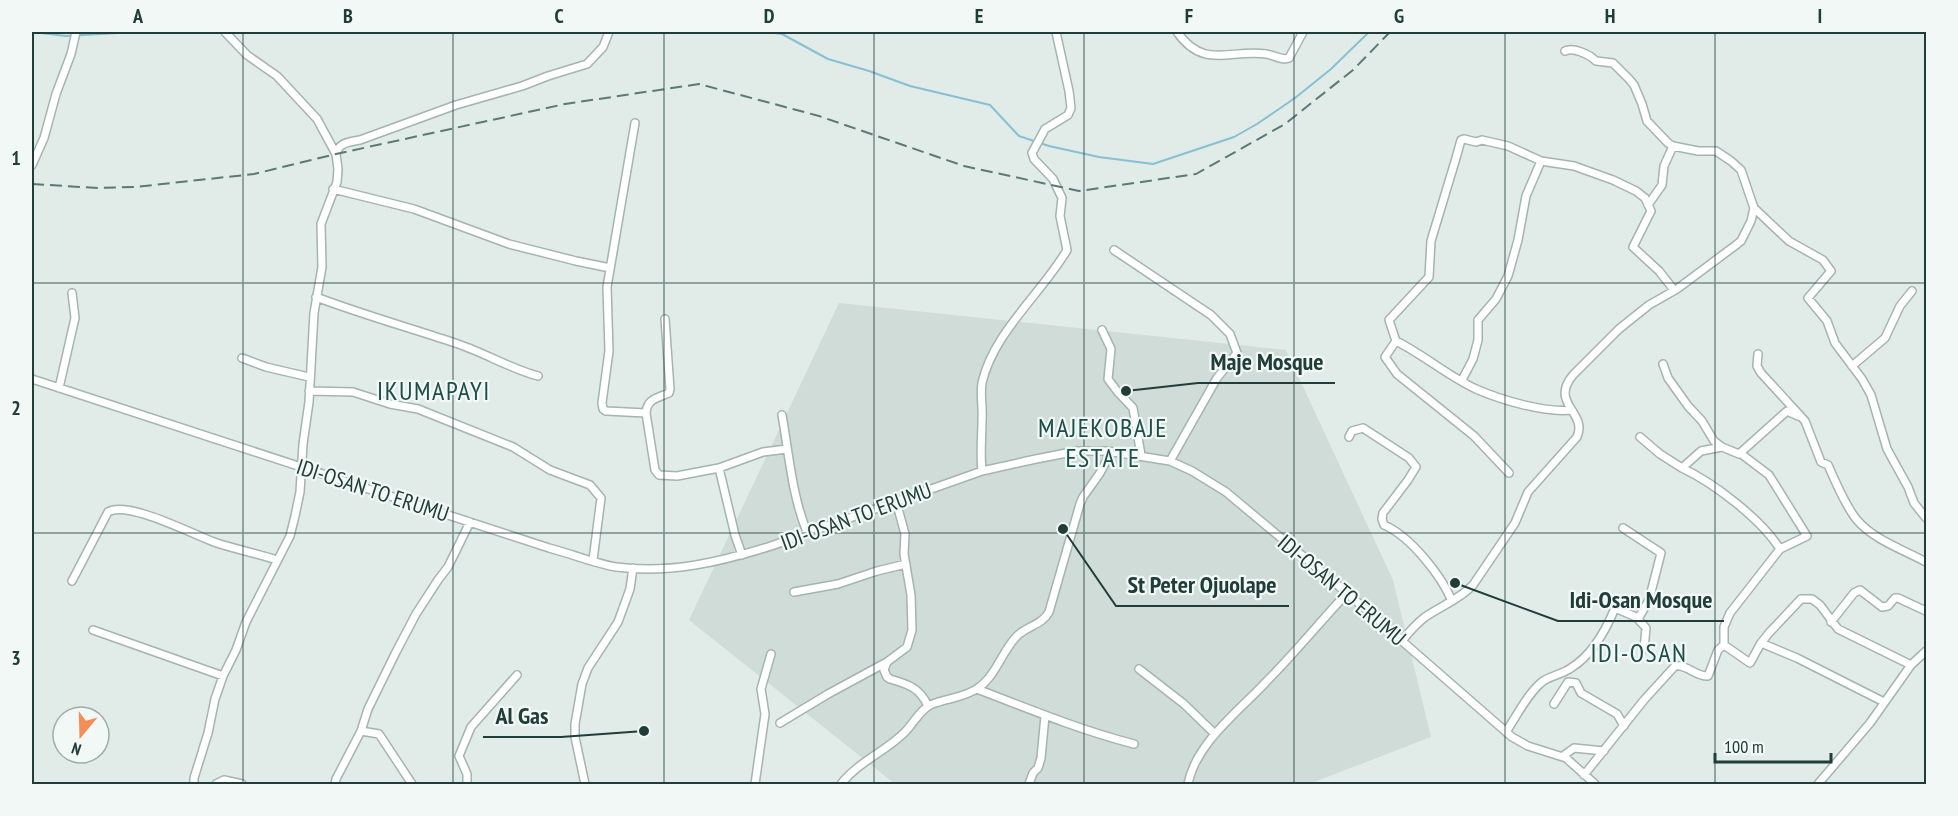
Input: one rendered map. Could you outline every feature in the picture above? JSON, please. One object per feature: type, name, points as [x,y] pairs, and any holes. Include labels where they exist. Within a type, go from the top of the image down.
[{"type":"street","points":[[32,165],[44,138],[76,32]]},
{"type":"street","points":[[194,784],[223,676],[246,622],[290,536],[296,516],[300,492],[316,297],[322,267],[321,224],[338,169],[336,154],[317,119],[290,88],[247,55],[225,32]]},
{"type":"street","points":[[336,154],[340,146],[346,142],[360,140],[456,105],[587,64],[603,47],[609,32]]},
{"type":"street","points":[[982,471],[981,395],[984,375],[992,354],[1067,250],[1060,216],[1062,198],[1053,179],[1034,159],[1032,153],[1045,129],[1068,115],[1071,108],[1059,36],[1056,32]]},
{"type":"street","points":[[1177,32],[1185,43],[1211,56],[1267,54],[1284,60],[1290,56],[1303,32]]},
{"type":"street","points":[[1564,51],[1570,48],[1578,50],[1596,61],[1613,63],[1618,67],[1634,85],[1647,122],[1673,146],[1698,151],[1716,151],[1731,161],[1741,170],[1754,208],[1760,216],[1789,241],[1822,260],[1831,271],[1808,298],[1827,321],[1835,343],[1871,395],[1887,449],[1914,503],[1926,518]]},
{"type":"street","points":[[635,123],[616,225],[606,300],[609,351],[603,409],[615,413],[630,411],[646,413]]},
{"type":"street","points":[[1571,410],[1559,411],[1534,407],[1476,389],[1396,341],[1389,320],[1429,277],[1431,241],[1461,140],[1476,142],[1482,140],[1508,146],[1541,161],[1574,166],[1636,191],[1644,198],[1651,212],[1633,247],[1659,271],[1674,290]]},
{"type":"street","points":[[1648,205],[1662,184],[1664,166],[1673,146]]},
{"type":"street","points":[[1462,380],[1473,359],[1478,340],[1478,320],[1496,299],[1508,276],[1518,240],[1526,196],[1541,161]]},
{"type":"street","points":[[333,189],[414,209],[509,244],[610,268]]},
{"type":"street","points":[[1402,641],[1427,616],[1467,592],[1515,523],[1528,492],[1577,437],[1580,424],[1564,397],[1564,389],[1573,375],[1619,329],[1649,305],[1674,290],[1741,241],[1754,208]]},
{"type":"street","points":[[1751,220],[1760,216]]},
{"type":"street","points":[[1114,250],[1211,315],[1230,334],[1237,353],[1217,378],[1170,461]]},
{"type":"street","points":[[1852,366],[1885,338],[1900,306],[1912,291]]},
{"type":"street","points":[[59,388],[75,318],[72,293]]},
{"type":"street","points":[[316,297],[451,341],[504,365],[538,376]]},
{"type":"street","points":[[665,320],[670,389],[669,393],[650,400],[646,405],[655,470],[659,475],[677,476],[719,468],[763,452],[787,449]]},
{"type":"street","points":[[1102,330],[1111,349],[1108,379],[1117,392],[1134,408],[1141,455]]},
{"type":"street","points":[[1396,341],[1385,357],[1397,374],[1474,436],[1509,473]]},
{"type":"street","points":[[1758,354],[1758,366],[1761,373],[1805,421],[1821,462],[1828,465],[1857,520],[1876,536],[1926,562]]},
{"type":"street","points":[[242,358],[309,377]]},
{"type":"street","points":[[1663,364],[1668,378],[1702,421],[1714,441],[1737,454],[1740,453],[1768,475],[1807,536],[1780,549],[1731,613],[1724,627],[1724,645]]},
{"type":"street","name":"IDI-OSAN TO ERUMU","points":[[32,379],[614,567],[665,569],[710,564],[771,546],[982,471],[1077,451],[1141,455],[1170,461],[1192,471],[1226,492],[1347,592],[1506,732],[1528,746],[1563,756],[1595,784]]},
{"type":"street","points":[[309,391],[353,392],[390,404],[418,409],[513,447],[550,470],[590,485],[601,498],[592,560]]},
{"type":"street","points":[[1740,453],[1787,411],[1805,421]]},
{"type":"street","points":[[782,415],[801,518],[807,532]]},
{"type":"street","points":[[1349,436],[1352,431],[1363,428],[1409,458],[1416,467],[1383,513],[1382,519],[1384,525],[1395,529],[1413,546],[1439,577],[1452,601]]},
{"type":"street","points":[[1640,437],[1660,454],[1708,482],[1746,512],[1780,549]]},
{"type":"street","points":[[1682,468],[1701,451],[1722,447]]},
{"type":"street","points":[[841,784],[857,766],[904,733],[928,706],[962,696],[985,683],[1018,636],[1046,618],[1080,504],[1111,452]]},
{"type":"street","points":[[719,468],[742,555]]},
{"type":"street","points":[[780,723],[887,662],[904,650],[910,641],[911,595],[904,554],[904,534],[896,501]]},
{"type":"street","points":[[72,581],[103,520],[113,508],[142,513],[213,542],[277,560]]},
{"type":"street","points":[[335,784],[396,652],[416,614],[448,567],[470,522]]},
{"type":"street","points":[[1623,528],[1661,553],[1649,600],[1638,619]]},
{"type":"street","points":[[794,592],[838,584],[906,564]]},
{"type":"street","points":[[585,784],[574,733],[582,684],[588,668],[618,622],[630,589],[633,568]]},
{"type":"street","points":[[1831,622],[1854,593],[1860,590],[1882,607],[1888,606],[1898,598],[1926,611]]},
{"type":"street","points":[[1188,784],[1192,770],[1215,734],[1266,682],[1347,592]]},
{"type":"street","points":[[1724,645],[1750,663],[1761,643],[1801,599],[1806,598],[1820,605],[1831,622],[1852,638],[1911,665]]},
{"type":"street","points":[[1506,732],[1541,682],[1572,668],[1592,649],[1615,608],[1636,616],[1646,628],[1644,649]]},
{"type":"street","points":[[93,630],[223,676]]},
{"type":"street","points":[[1761,643],[1884,702]]},
{"type":"street","points":[[1584,775],[1644,700],[1675,666],[1680,665],[1696,674],[1708,676],[1718,650],[1724,645]]},
{"type":"street","points":[[1818,784],[1863,731],[1911,665],[1926,651]]},
{"type":"street","points":[[755,784],[765,714],[761,689],[771,654]]},
{"type":"street","points":[[887,662],[884,670],[887,677],[915,687],[928,706]]},
{"type":"street","points":[[1139,669],[1184,704],[1215,734]]},
{"type":"street","points":[[467,784],[467,774],[459,756],[471,727],[517,675]]},
{"type":"street","points":[[1554,704],[1569,682],[1576,682],[1581,693],[1617,714],[1624,726]]},
{"type":"street","points":[[976,689],[1045,716],[1134,744]]},
{"type":"street","points":[[1029,784],[1041,758],[1045,716]]},
{"type":"street","points":[[361,731],[379,734],[412,784]]},
{"type":"street","points":[[1563,756],[1574,748],[1604,751]]},
{"type":"street","points":[[216,784],[224,780],[242,784]]},
{"type":"shaded area","points":[[839,303],[1286,350],[1393,580],[1431,737],[1309,784],[895,784],[689,620]]},
{"type":"waterway","points":[[32,32],[66,36],[135,32]]},
{"type":"waterway","points":[[767,32],[782,34],[828,59],[910,86],[990,105],[1019,136],[1049,146],[1099,157],[1153,164],[1234,137],[1257,124],[1295,98],[1331,69],[1369,32]]},
{"type":"railway","points":[[32,184],[98,188],[135,187],[254,174],[565,104],[699,84],[819,116],[964,166],[1079,191],[1196,174],[1285,124],[1353,70],[1390,32]]},
{"type":"place","name":"Maje Mosque","points":[[1126,391]]},
{"type":"place","name":"St Peter Ojuolape","points":[[1063,529]]},
{"type":"place","name":"Idi-Osan Mosque","points":[[1455,583]]},
{"type":"place","name":"Al Gas","points":[[644,731]]},
{"type":"district","name":"IKUMAPAYI","points":[[434,391]]},
{"type":"district","name":"MAJEKOBAJE ESTATE","points":[[1103,442]]},
{"type":"district","name":"IDI-OSAN","points":[[1639,653]]}]
